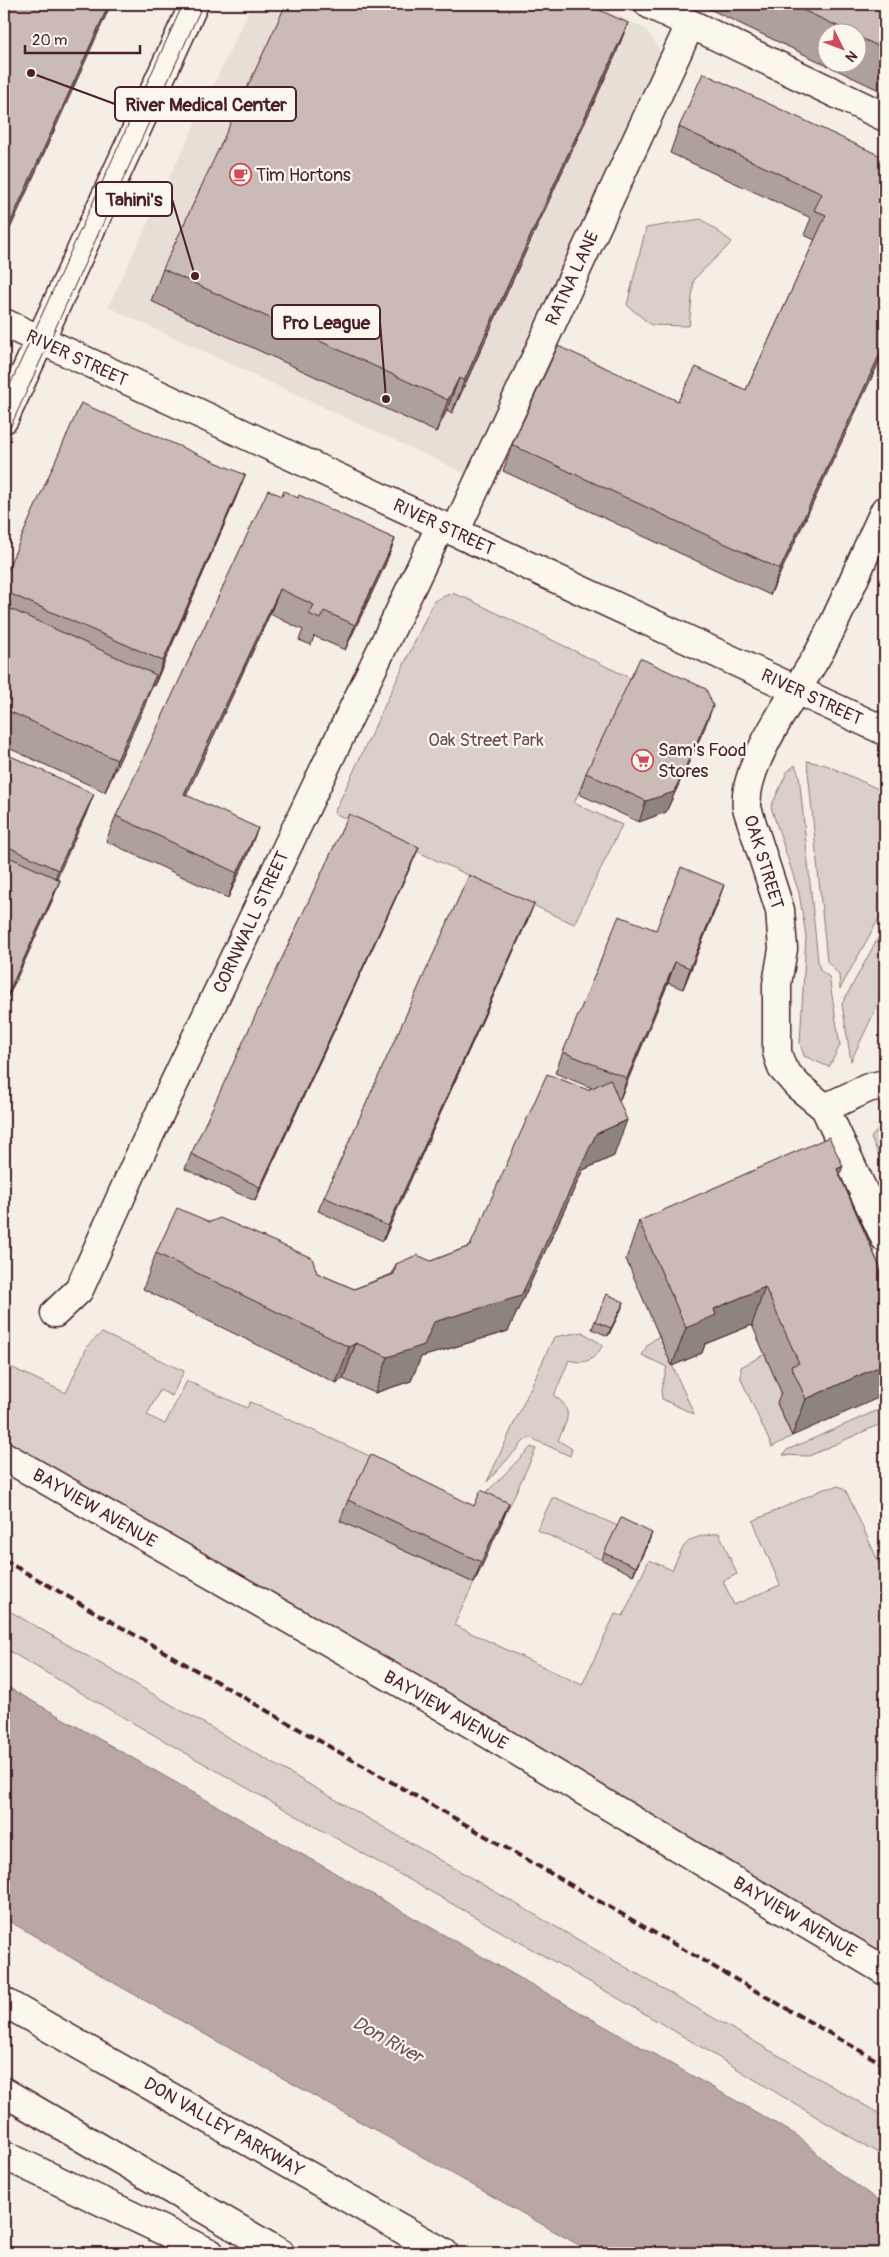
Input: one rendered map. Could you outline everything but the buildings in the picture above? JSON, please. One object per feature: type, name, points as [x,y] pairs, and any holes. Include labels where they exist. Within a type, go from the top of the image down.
[{"type":"main road","points":[[4,418],[194,4]]},
{"type":"main road","points":[[649,4],[885,117]]},
{"type":"main road","name":"RATNA LANE","points":[[448,528],[600,218],[690,24]]},
{"type":"main road","name":"RIVER STREET","points":[[4,323],[885,731]]},
{"type":"main road","name":"OAK STREET","points":[[885,510],[820,650],[768,739],[751,776],[746,802],[761,856],[780,910],[783,949],[777,984],[777,1052],[782,1068],[798,1086],[825,1108],[885,1238]]},
{"type":"main road","name":"CORNWALL STREET","points":[[55,1313],[79,1290],[138,1159],[448,528]]},
{"type":"main road","points":[[825,1108],[868,1088],[885,1084]]},
{"type":"main road","name":"BAYVIEW AVENUE","points":[[4,1456],[440,1705],[885,1971]]},
{"type":"main road","name":"DON VALLEY PARKWAY","points":[[4,2002],[444,2253]]},
{"type":"main road","points":[[4,2092],[280,2253]]},
{"type":"main road","points":[[4,2155],[210,2253]]},
{"type":"shaded area","points":[[252,4],[595,4],[646,29],[664,57],[471,476],[108,307]]},
{"type":"green space","points":[[701,219],[732,242],[694,279],[689,326],[651,325],[627,305],[646,228]]},
{"type":"green space","name":"Oak Street Park","points":[[452,593],[632,679],[574,803],[622,825],[574,924],[334,813],[434,601]]},
{"type":"green space","points":[[807,761],[826,765],[885,792],[885,907],[840,989],[839,975],[827,961]]},
{"type":"green space","points":[[795,765],[799,775],[818,961],[820,970],[829,977],[840,1045],[829,1067],[804,1056],[800,1043],[806,936],[799,893],[771,807],[787,772]]},
{"type":"green space","points":[[885,925],[885,997],[881,998],[851,1061],[842,1004]]},
{"type":"green space","points":[[885,1120],[885,1169],[871,1138]]},
{"type":"green space","points":[[582,1332],[603,1345],[593,1358],[589,1360],[580,1362],[569,1360],[554,1396],[561,1401],[567,1411],[566,1421],[558,1440],[572,1449],[570,1456],[531,1438],[524,1441],[487,1482],[554,1337]]},
{"type":"green space","points":[[102,1333],[184,1371],[172,1396],[160,1390],[147,1415],[165,1424],[187,1381],[247,1408],[250,1402],[372,1457],[341,1521],[474,1583],[454,1625],[582,1685],[615,1614],[623,1616],[649,1560],[672,1570],[688,1542],[719,1533],[737,1574],[723,1581],[734,1605],[780,1585],[753,1521],[824,1489],[839,1486],[846,1491],[885,1576],[885,1955],[4,1442],[4,1364],[66,1393],[88,1345]]},
{"type":"green space","points":[[659,1336],[694,1414],[662,1399],[661,1390],[667,1367],[642,1355],[648,1344]]},
{"type":"green space","points":[[765,1354],[785,1400],[777,1404],[792,1436],[772,1447],[741,1379],[741,1367]]},
{"type":"green space","points":[[885,1407],[885,1422],[809,1456],[783,1455],[787,1450]]},
{"type":"green space","points":[[531,1447],[536,1449],[501,1524],[486,1493]]},
{"type":"green space","points":[[552,1498],[556,1498],[618,1526],[602,1560],[537,1530]]},
{"type":"green space","points":[[4,1608],[885,2117],[885,2157],[635,2008],[4,1648]]},
{"type":"water","name":"Don River","points":[[4,1685],[798,2136],[839,2173],[885,2205],[885,2253],[593,2253],[121,1987],[4,1918]]},
{"type":"tram line","points":[[4,398],[183,4]]},
{"type":"tram line","points":[[4,441],[203,4]]},
{"type":"railway","points":[[4,1560],[885,2065]]},
{"type":"place","name":"River Medical Center","points":[[31,73]]},
{"type":"place","name":"Tim Hortons","points":[[240,175]]},
{"type":"place","name":"Tahini's","points":[[195,276]]},
{"type":"place","name":"Pro League","points":[[386,399]]},
{"type":"place","name":"Sam's Food Stores","points":[[642,760]]}]
